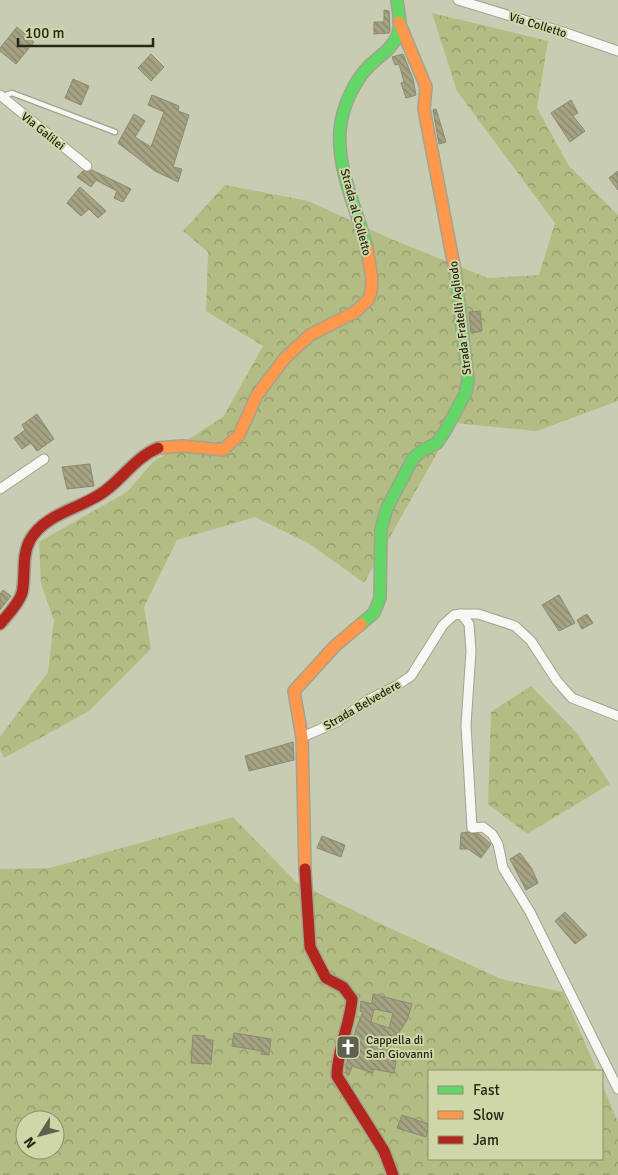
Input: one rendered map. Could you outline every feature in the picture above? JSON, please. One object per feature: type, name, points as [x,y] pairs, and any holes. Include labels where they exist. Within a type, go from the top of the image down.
[{"type":"street","name":"Strada al Colletto","points":[[0,624],[19,600],[23,559],[28,542],[44,524],[59,514],[97,497],[145,454],[158,448],[177,445],[223,450],[229,447],[238,440],[255,400],[284,359],[314,333],[365,304],[370,293],[371,271],[365,237],[343,167],[339,140],[340,126],[353,89],[368,66],[394,40],[399,22],[397,0]]},
{"type":"street","name":"Via Colletto","points":[[458,0],[618,51]]},
{"type":"street","name":"Strada Fratelli Agliodo","points":[[302,737],[294,691],[335,646],[374,613],[380,598],[381,529],[387,508],[412,460],[421,451],[437,443],[445,431],[466,392],[468,379],[457,284],[424,109],[426,87],[399,22]]},
{"type":"street","name":"Via Galilei","points":[[1,96],[87,166]]},
{"type":"street","points":[[0,488],[44,459]]},
{"type":"street","name":"Strada Belvedere","points":[[302,737],[337,722],[368,700],[411,676],[443,624],[454,615],[461,614]]},
{"type":"street","points":[[461,614],[478,614],[515,626],[531,641],[557,681],[572,698],[618,716]]},
{"type":"street","points":[[461,614],[469,624],[471,652],[466,725],[472,828],[483,827],[498,844],[503,868],[530,912],[618,1089]]},
{"type":"street","points":[[302,737],[306,899],[310,947],[326,978],[342,987],[352,999],[351,1013],[337,1064],[337,1076],[344,1090],[384,1151],[392,1175]]},
{"type":"lane","points":[[1,96],[12,93],[115,132]]},
{"type":"green space","points":[[432,13],[548,41],[537,108],[569,166],[618,215],[618,401],[537,431],[454,423],[364,583],[310,544],[255,517],[177,540],[144,607],[151,649],[89,711],[4,758],[0,750],[0,737],[48,672],[54,620],[41,584],[39,542],[127,492],[153,462],[223,417],[263,346],[206,311],[208,252],[183,231],[225,185],[308,201],[391,239],[488,278],[539,275],[555,223],[457,91]]},
{"type":"green space","points":[[531,686],[577,733],[610,784],[527,834],[488,804],[491,712]]},
{"type":"green space","points":[[233,817],[297,883],[501,979],[563,992],[597,1070],[428,1070],[428,1160],[603,1160],[603,1086],[618,1122],[618,1175],[0,1175],[0,869],[50,868]]},
{"type":"building","points":[[384,10],[389,11],[390,31],[389,33],[374,34],[374,22],[384,22]]},
{"type":"building","points":[[17,27],[34,42],[16,64],[0,51],[0,48]]},
{"type":"building","points":[[151,54],[164,67],[151,81],[138,68]]},
{"type":"building","points":[[403,54],[413,79],[416,95],[406,98],[401,83],[404,82],[399,64],[395,65],[392,57]]},
{"type":"building","points":[[73,79],[89,86],[81,105],[65,98]]},
{"type":"building","points":[[152,95],[179,106],[178,111],[189,115],[173,167],[182,169],[178,182],[155,171],[118,143],[134,114],[145,121],[135,137],[151,147],[164,112],[148,105]]},
{"type":"building","points":[[571,100],[578,113],[573,116],[585,131],[570,142],[551,113]]},
{"type":"building","points":[[436,109],[446,142],[439,144],[433,110]]},
{"type":"building","points":[[92,170],[131,189],[123,202],[114,198],[117,191],[96,180],[91,187],[77,177],[83,171],[89,172]]},
{"type":"building","points":[[618,171],[618,190],[609,178]]},
{"type":"building","points":[[80,187],[106,211],[98,218],[89,209],[81,216],[67,203]]},
{"type":"building","points":[[480,311],[482,331],[471,333],[469,312]]},
{"type":"building","points":[[37,414],[54,439],[37,451],[31,443],[22,449],[14,438],[25,430],[22,425]]},
{"type":"building","points":[[90,464],[94,486],[67,489],[62,467]]},
{"type":"building","points":[[3,590],[11,596],[0,610],[0,594]]},
{"type":"building","points":[[559,595],[575,623],[559,631],[542,605]]},
{"type":"building","points":[[587,614],[593,623],[582,629],[577,620]]},
{"type":"building","points":[[293,742],[294,760],[249,771],[245,756]]},
{"type":"building","points":[[461,833],[479,834],[491,844],[481,858],[468,849],[460,849]]},
{"type":"building","points":[[322,836],[345,845],[341,857],[317,848]]},
{"type":"building","points":[[520,853],[532,869],[538,883],[526,890],[510,859]]},
{"type":"building","points":[[565,912],[587,935],[575,944],[555,921]]},
{"type":"building","points":[[373,994],[412,1004],[407,1020],[386,1053],[397,1055],[394,1073],[373,1069],[373,1073],[352,1066],[349,1075],[346,1073],[346,1065],[363,1012],[360,1011],[361,1001],[372,1004]],"holes":[[[374,1009],[393,1013],[389,1028],[371,1022]]]},
{"type":"building","points":[[234,1033],[271,1039],[269,1055],[261,1054],[262,1051],[232,1046]]},
{"type":"building","points":[[193,1035],[205,1036],[205,1040],[213,1040],[211,1064],[191,1063]]},
{"type":"building","points":[[402,1115],[428,1124],[426,1137],[397,1128]]},
{"type":"traffic: fast","points":[[367,248],[345,175],[340,145],[341,121],[346,104],[364,71],[390,48],[396,39],[400,22],[397,0]]},
{"type":"traffic: fast","points":[[361,624],[374,613],[380,598],[381,529],[387,508],[412,460],[421,451],[437,443],[466,392],[468,379],[455,271]]},
{"type":"traffic: slow","points":[[399,22],[426,87],[424,109],[455,271]]},
{"type":"traffic: slow","points":[[158,448],[182,446],[223,450],[239,435],[257,395],[285,358],[310,335],[355,312],[368,300],[372,279],[367,248]]},
{"type":"traffic: slow","points":[[305,869],[302,737],[294,691],[335,646],[361,624]]},
{"type":"traffic: jam","points":[[0,624],[22,593],[27,546],[37,531],[54,517],[105,491],[143,457],[158,448]]},
{"type":"traffic: jam","points":[[305,869],[310,947],[326,978],[343,987],[352,999],[339,1057],[337,1076],[384,1151],[393,1175]]},
{"type":"place","name":"Cappella di San Giovanni","points":[[348,1047]]}]
